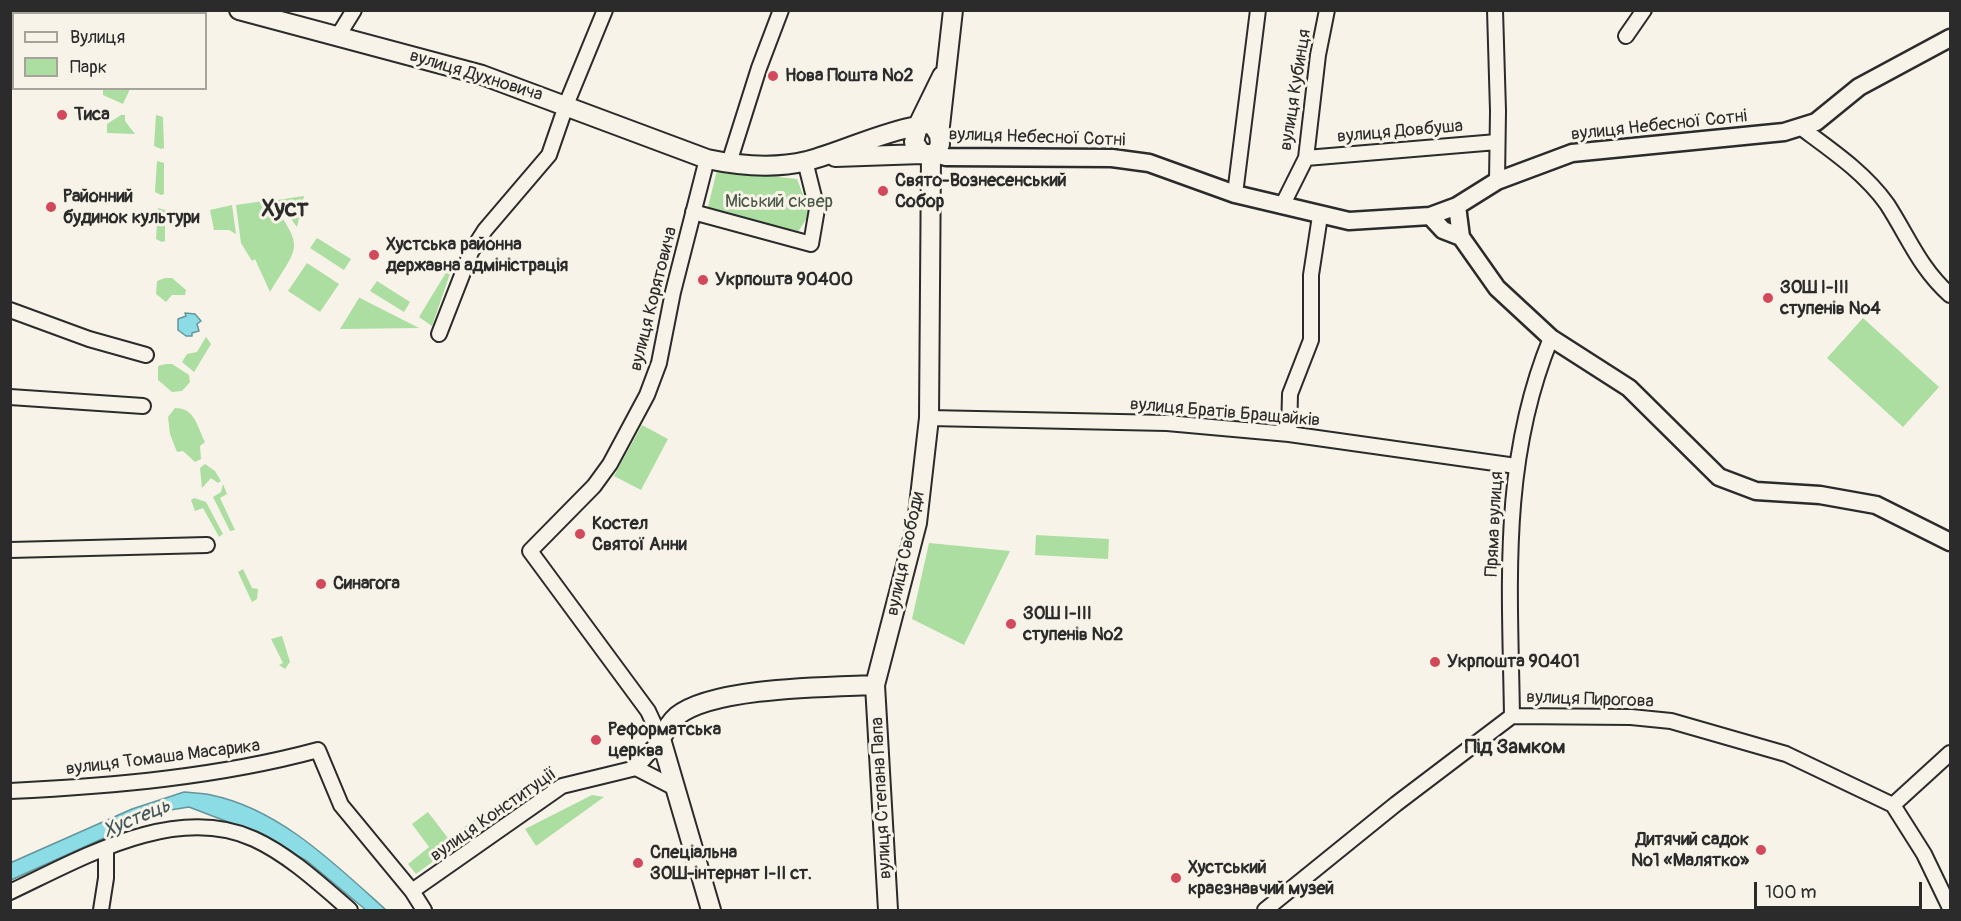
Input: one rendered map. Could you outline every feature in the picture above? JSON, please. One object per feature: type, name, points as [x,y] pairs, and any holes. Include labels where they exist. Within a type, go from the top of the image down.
[{"type":"main road","name":"вулиця Духновича","points":[[238,10],[474,73],[567,105],[707,159],[750,166],[809,160]]},
{"type":"main road","points":[[809,160],[930,154],[940,144],[939,135],[953,10]]},
{"type":"main road","points":[[930,154],[914,142],[918,124],[946,69]]},
{"type":"main road","points":[[809,160],[918,124],[933,125],[939,135]]},
{"type":"main road","name":"вулиця Свободи","points":[[875,685],[916,523],[929,418],[930,154]]},
{"type":"main road","points":[[711,910],[661,739],[678,715],[721,698],[765,691],[875,685]]},
{"type":"main road","name":"вулиця Степана Папа","points":[[875,685],[888,910]]},
{"type":"street","points":[[338,36],[354,10]]},
{"type":"street","points":[[440,334],[471,252],[484,230],[549,155],[605,10]]},
{"type":"street","points":[[729,164],[759,68],[781,10]]},
{"type":"street","points":[[1235,194],[1258,10]]},
{"type":"street","name":"вулиця Кубинця","points":[[1282,206],[1306,158],[1318,55],[1328,10]]},
{"type":"street","points":[[1495,10],[1497,182]]},
{"type":"street","points":[[1626,36],[1644,10]]},
{"type":"street","name":"вулиця Небесної Сотні","points":[[930,154],[946,157],[1112,158],[1149,163],[1235,194],[1320,216],[1348,221],[1430,216],[1457,206],[1497,182],[1572,153],[1784,132],[1816,122],[1859,87],[1947,44]]},
{"type":"street","points":[[1800,127],[1850,164],[1886,202],[1930,277],[1950,295]]},
{"type":"street","name":"вулиця Довбуша","points":[[1306,158],[1497,142]]},
{"type":"street","name":"вулиця Корятовича","points":[[661,739],[644,703],[530,551],[600,479],[647,395],[659,363],[707,159]]},
{"type":"street","points":[[693,212],[812,244],[817,209],[809,160]]},
{"type":"street","points":[[1457,206],[1461,237],[1497,288],[1551,338],[1629,388],[1719,477],[1756,491],[1820,495],[1876,505],[1950,542]]},
{"type":"street","points":[[1289,434],[1290,394],[1311,340],[1311,275],[1320,216]]},
{"type":"street","points":[[1430,216],[1443,230],[1461,237]]},
{"type":"street","points":[[10,310],[89,339],[147,356]]},
{"type":"street","name":"Пряма вулиця","points":[[1512,716],[1509,531],[1516,466],[1534,379],[1551,338]]},
{"type":"street","points":[[10,397],[143,406]]},
{"type":"street","name":"вулиця Братів Бращайків","points":[[929,418],[1167,423],[1289,434],[1516,466]]},
{"type":"street","points":[[10,550],[207,545]]},
{"type":"street","name":"вулиця Пирогова","points":[[1265,910],[1396,804],[1512,716],[1631,717],[1671,721],[1786,754],[1893,805]]},
{"type":"street","points":[[661,739],[636,768],[675,788]]},
{"type":"street","name":"вулиця Томаша Масарика","points":[[10,791],[97,787],[165,778],[266,764],[318,750],[341,805],[412,891]]},
{"type":"street","points":[[1950,753],[1893,805],[1924,854],[1950,908]]},
{"type":"street","name":"вулиця Конституції","points":[[412,891],[562,786],[636,768]]},
{"type":"street","points":[[10,892],[106,849],[166,829],[196,827],[225,830],[252,838],[284,856],[350,910]]},
{"type":"street","points":[[100,910],[106,878],[106,849]]},
{"type":"street","points":[[412,891],[424,910]]},
{"type":"green space","points":[[103,90],[130,90],[123,104],[103,95]]},
{"type":"green space","points":[[125,115],[125,121],[135,134],[107,133],[107,124]]},
{"type":"green space","points":[[156,115],[163,117],[164,148],[161,149],[154,146]]},
{"type":"green space","points":[[157,161],[164,163],[164,194],[161,195],[155,192]]},
{"type":"green space","name":"Міський сквер","points":[[717,170],[797,179],[810,213],[798,232],[708,207]]},
{"type":"green space","points":[[304,196],[297,227],[277,200]]},
{"type":"green space","points":[[271,200],[289,228],[294,246],[288,264],[270,292],[255,259],[252,261],[241,243],[236,205]]},
{"type":"green space","points":[[232,205],[236,234],[229,230],[214,230],[210,210]]},
{"type":"green space","points":[[158,208],[165,210],[165,241],[162,242],[156,239]]},
{"type":"green space","points":[[317,238],[351,259],[344,270],[310,248]]},
{"type":"green space","points":[[307,263],[339,284],[320,312],[288,291]]},
{"type":"green space","points":[[450,266],[452,268],[432,326],[419,317]]},
{"type":"green space","points":[[172,278],[186,290],[185,295],[172,295],[166,302],[156,294],[157,281]]},
{"type":"green space","points":[[377,281],[410,302],[404,312],[370,291]]},
{"type":"green space","points":[[360,298],[419,328],[340,329]]},
{"type":"green space","points":[[1863,318],[1939,387],[1903,427],[1827,358]]},
{"type":"green space","points":[[206,337],[211,344],[194,372],[182,362],[187,354],[197,352]]},
{"type":"green space","points":[[172,364],[189,375],[190,382],[182,391],[172,392],[158,380],[158,366]]},
{"type":"green space","points":[[175,408],[187,411],[191,415],[205,442],[200,446],[201,459],[195,462],[183,451],[177,452],[170,434],[168,417]]},
{"type":"green space","points":[[642,425],[668,439],[641,490],[614,476]]},
{"type":"green space","points":[[205,464],[215,471],[221,481],[218,483],[211,478],[202,488],[200,468]]},
{"type":"green space","points":[[223,484],[227,494],[220,498],[235,530],[230,531],[213,497],[221,492]]},
{"type":"green space","points":[[194,498],[206,502],[223,534],[219,537],[203,508],[195,511],[191,500]]},
{"type":"green space","points":[[1036,535],[1109,539],[1108,559],[1035,555]]},
{"type":"green space","points":[[929,543],[1010,551],[964,645],[912,619]]},
{"type":"green space","points":[[243,569],[252,588],[258,589],[257,599],[252,602],[238,572]]},
{"type":"green space","points":[[282,636],[290,662],[285,669],[279,665],[283,663],[271,639]]},
{"type":"green space","points":[[522,786],[528,795],[463,841],[456,833]]},
{"type":"green space","points":[[592,795],[604,797],[536,846],[525,829]]},
{"type":"green space","points":[[428,812],[454,846],[416,874],[408,864],[429,847],[412,824]]},
{"type":"water","points":[[185,313],[195,314],[201,321],[197,324],[199,331],[192,333],[192,336],[186,336],[178,330],[178,319],[186,316]]},
{"type":"water","name":"Хустець","points":[[184,792],[208,794],[236,802],[284,826],[327,858],[386,910],[366,910],[307,861],[257,833],[189,807],[164,811],[11,880],[10,863],[132,809]]},
{"type":"place","name":"Нова Пошта №2","points":[[773,76]]},
{"type":"place","name":"Тиса","points":[[62,115]]},
{"type":"place","name":"Свято-Вознесенський Собор","points":[[883,191]]},
{"type":"place","name":"Районний будинок культури","points":[[51,207]]},
{"type":"place","name":"Хустська районна державна адміністрація","points":[[374,255]]},
{"type":"place","name":"Укрпошта 90400","points":[[703,280]]},
{"type":"place","name":"ЗОШ І-ІІІ ступенів №4","points":[[1768,298]]},
{"type":"place","name":"Костел Святої Анни","points":[[580,534]]},
{"type":"place","name":"Синагога","points":[[321,584]]},
{"type":"place","name":"ЗОШ І-ІІІ ступенів №2","points":[[1011,624]]},
{"type":"place","name":"Укрпошта 90401","points":[[1435,662]]},
{"type":"place","name":"Реформатська церква","points":[[596,740]]},
{"type":"place","name":"Дитячий садок №1 «Малятко»","points":[[1761,850]]},
{"type":"place","name":"Спеціальна ЗОШ-інтернат І-ІІ ст.","points":[[638,863]]},
{"type":"place","name":"Хустський краєзнавчий музей","points":[[1176,878]]},
{"type":"district","name":"Хуст","points":[[285,210]]},
{"type":"district","name":"Під Замком","points":[[1515,748]]}]
